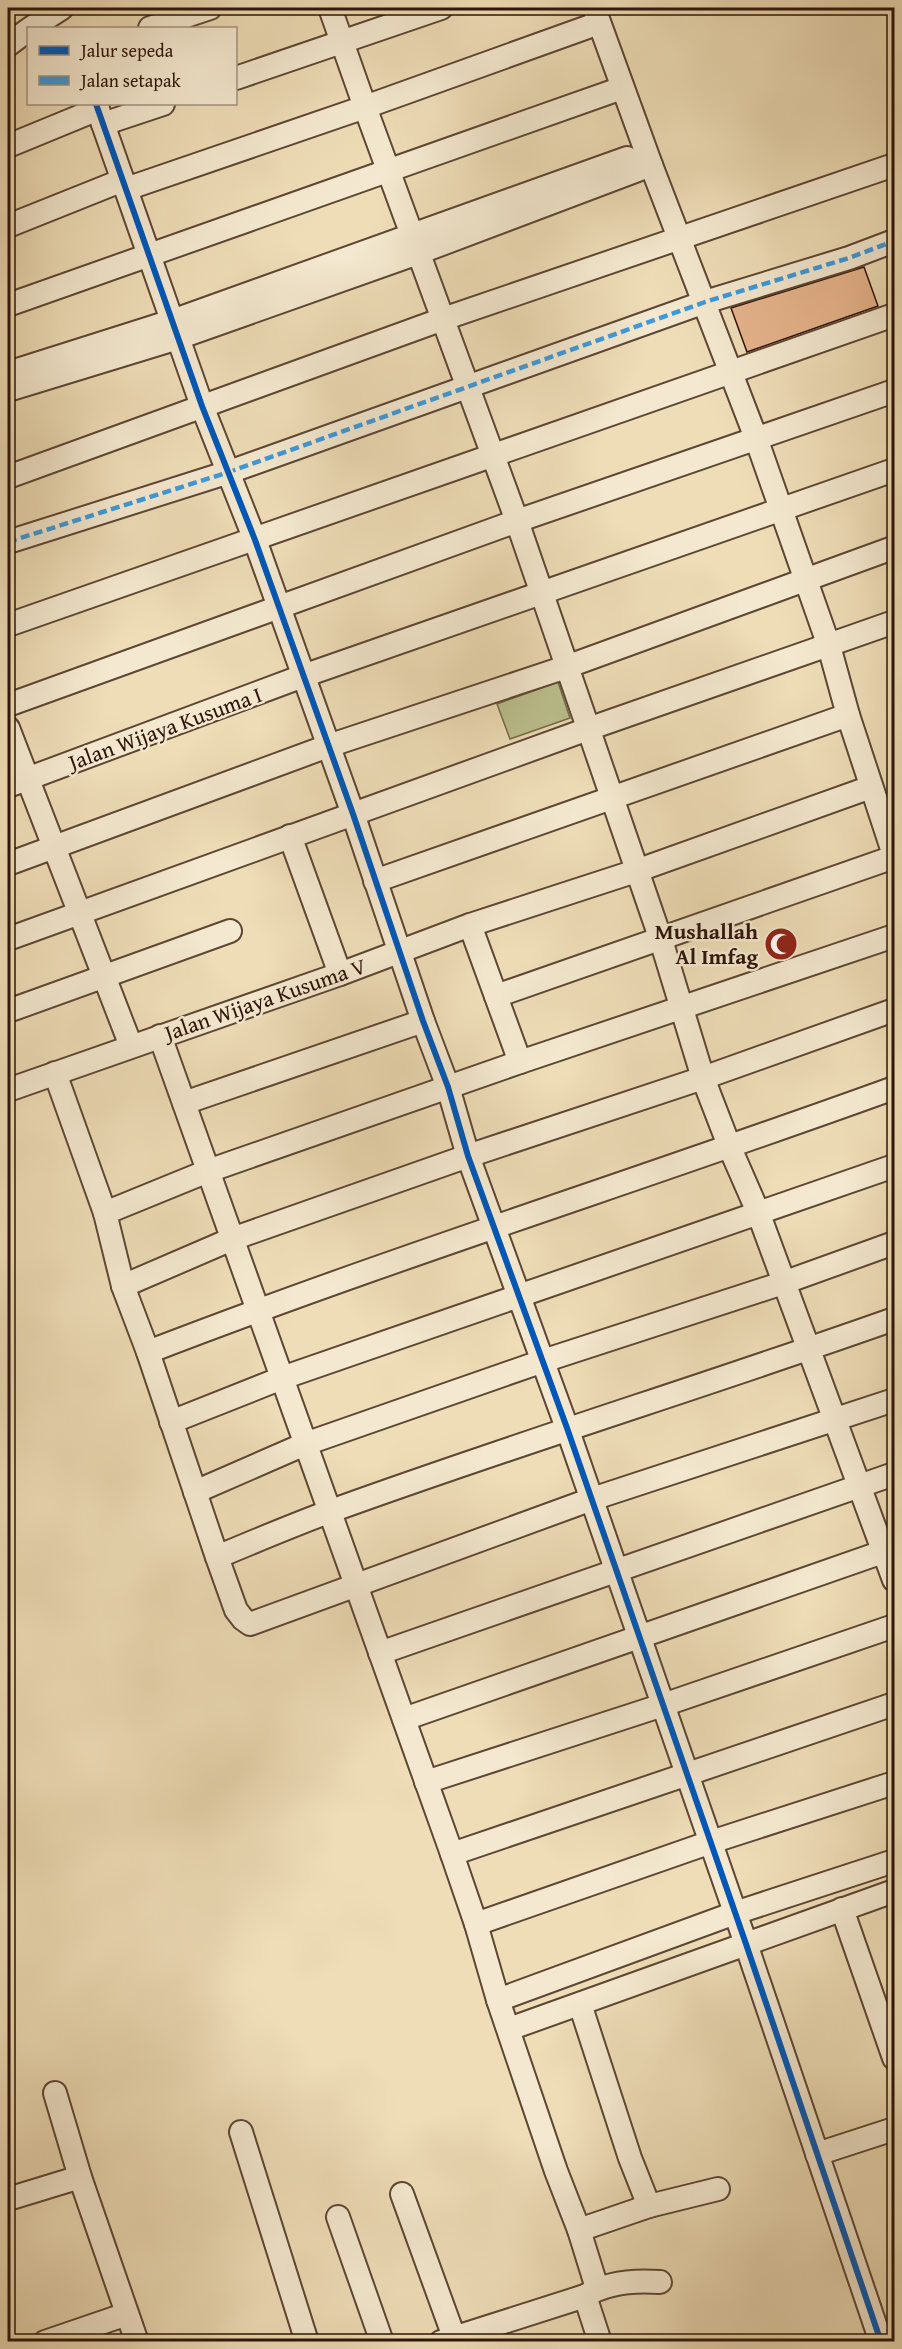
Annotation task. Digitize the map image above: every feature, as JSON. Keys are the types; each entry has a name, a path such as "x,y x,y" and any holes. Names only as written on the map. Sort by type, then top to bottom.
{"street":[{"path":"153,27 210,8"},
{"path":"330,8 364,107 517,521 661,940 680,1008 704,1078 730,1148 758,1212 858,1485 889,1550 894,1580"},
{"path":"237,78 441,8"},
{"path":"8,226 124,184 364,107 597,15 622,88 756,438 829,646 848,715 894,856 661,940 496,996"},
{"path":"8,45 27,33"},
{"path":"8,305 149,253 622,88"},
{"path":"8,146 99,112 155,105"},
{"path":"99,112 202,406 255,540 353,814 423,1022 448,1087 468,1156 617,1571 881,2342"},
{"path":"8,390 415,245 649,158"},
{"path":"8,477 443,319 894,165"},
{"path":"8,542 229,472 705,302 849,258 894,241"},
{"path":"8,626 894,315"},
{"path":"8,373 175,330"},
{"path":"8,705 517,521 894,391"},
{"name":"Jalan Wijaya Kusuma I","path":"17,783 303,676 542,595 894,470"},
{"path":"8,864 328,746 566,667 805,578 890,549"},
{"path":"8,939 588,729 894,622"},
{"path":"375,881 848,715"},
{"path":"8,728 17,783 53,847 131,1046"},
{"name":"Jalan Wijaya Kusuma V","path":"8,1090 340,974 470,925 636,871 871,787"},
{"path":"290,836 340,974"},
{"path":"470,925 520,1062"},
{"path":"8,1011 230,932"},
{"path":"105,1213 208,1171 520,1062 894,936"},
{"path":"123,1286 232,1239 468,1156 704,1078 894,1010"},
{"path":"184,1103 423,1022"},
{"path":"159,1036 476,1924 498,2000 556,2171 579,2230 600,2342"},
{"path":"55,1073 105,1213 123,1286 148,1352 236,1610 250,1624 591,1499 894,1401"},
{"path":"148,1352 257,1310 730,1148 894,1089"},
{"path":"171,1422 282,1378 894,1166"},
{"path":"195,1492 305,1444 543,1361 783,1283 894,1243"},
{"path":"218,1557 329,1512 567,1428 808,1350 894,1319"},
{"path":"380,1653 894,1474"},
{"path":"404,1719 889,1550"},
{"path":"426,1782 663,1705 894,1626"},
{"path":"452,1854 894,1704"},
{"path":"476,1924 711,1842 894,1783"},
{"path":"498,2000 735,1913 894,1861"},
{"path":"509,2029 894,1891"},
{"path":"842,1909 894,2058"},
{"path":"580,2004 630,2158 649,2206"},
{"path":"55,2093 137,2342"},
{"path":"817,2154 894,2129"},
{"path":"241,2132 307,2342"},
{"path":"8,2199 81,2176"},
{"path":"579,2230 649,2206 718,2189"},
{"path":"402,2194 447,2339 591,2292 638,2281 660,2282"},
{"path":"338,2217 382,2342"},
{"path":"45,2342 127,2314"}],"green space":[{"path":"558,682 570,718 510,739 497,704"}],"building":[{"path":"864,267 878,306 747,352 731,308"}],"marked path":[{"path":"8,542 229,472 705,302 849,258 894,241"}],"cycle path":[{"path":"96,105 202,406 255,540 353,814 423,1021 448,1087 468,1156 567,1428 881,2342"}],"place":[{"name":"Mushallah Al Imfag","path":"781,944"}]}
